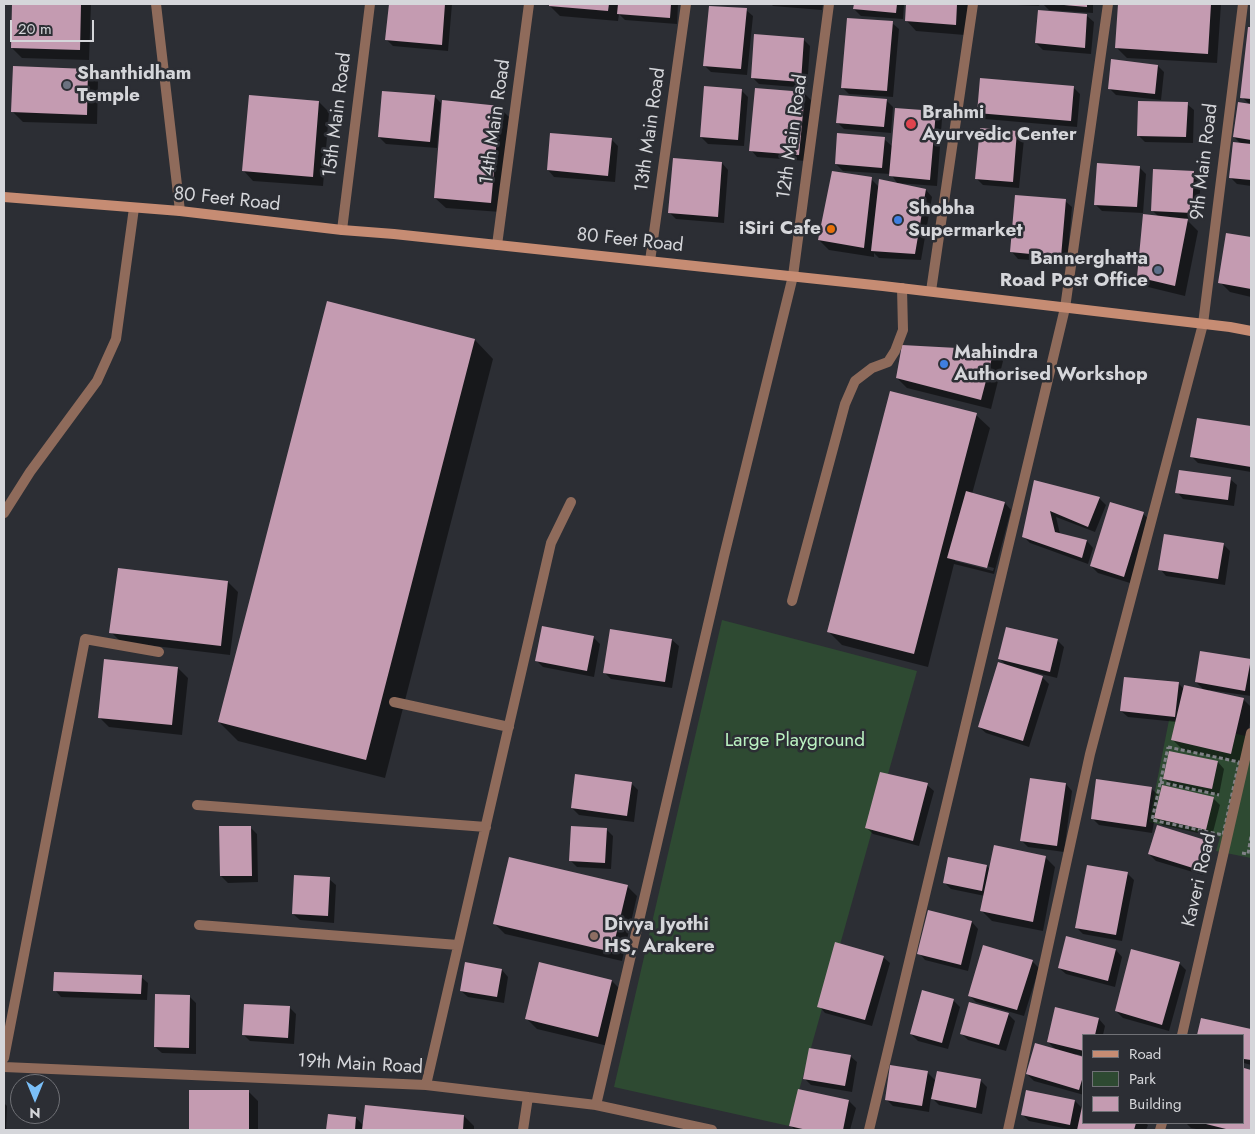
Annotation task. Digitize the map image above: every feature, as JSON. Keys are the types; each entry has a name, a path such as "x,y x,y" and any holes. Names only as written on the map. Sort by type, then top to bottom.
{"main road":[{"name":"80 Feet Road","path":"4,197 180,211 342,230 497,244 931,291 1251,331"}],"street":[{"path":"156,4 180,211"},
{"name":"15th Main Road","path":"342,230 370,4"},
{"name":"14th Main Road","path":"497,244 529,4"},
{"name":"13th Main Road","path":"650,261 686,4"},
{"name":"12th Main Road","path":"596,1105 724,556 793,276 829,4"},
{"path":"931,291 973,4"},
{"path":"868,1130 1065,308 1108,4"},
{"name":"9th Main Road","path":"1008,1130 1090,754 1203,324 1242,4"},
{"path":"4,513 30,472 97,381 116,339 134,208"},
{"path":"792,601 844,404 855,381 872,368 888,362 895,351 903,330 902,288"},
{"path":"426,1085 552,543 571,502"},
{"path":"4,1058 85,638 159,652"},
{"path":"394,702 509,727"},
{"name":"Kaveri Road","path":"1182,1034 1251,733"},
{"path":"198,805 486,827"},
{"path":"199,925 458,945"},
{"name":"19th Main Road","path":"4,1067 426,1085 596,1105 712,1130"},
{"path":"523,1130 528,1097"}],"path":[{"path":"1168,747 1239,762 1232,798 1223,836 1152,820 1168,747"},
{"path":"1160,782 1232,798"},
{"path":"1248,854 1251,836"}],"green space":[{"name":"Large Playground","path":"722,620 917,671 789,1126 614,1087"},
{"path":"1169,720 1251,737 1251,858 1216,851 1220,837 1149,822"}],"building":[{"path":"12,4 81,4 80,50 11,48"},
{"path":"389,4 445,4 442,45 385,40"},
{"path":"549,4 609,4 608,11 549,6"},
{"path":"618,4 671,4 670,18 617,14"},
{"path":"854,4 897,4 896,13 853,9"},
{"path":"906,4 957,4 956,25 905,21"},
{"path":"1087,4 1087,7 1064,5"},
{"path":"1118,4 1211,4 1208,54 1115,48"},
{"path":"709,6 747,8 741,69 703,66"},
{"path":"1038,10 1087,14 1085,48 1035,43"},
{"path":"847,18 893,21 887,91 841,88"},
{"path":"1248,27 1251,27 1251,99 1240,98"},
{"path":"754,34 804,38 801,82 751,78"},
{"path":"1111,59 1158,65 1155,94 1108,89"},
{"path":"13,66 88,69 87,115 11,112"},
{"path":"980,78 1074,86 1071,121 977,113"},
{"path":"704,86 742,89 738,140 700,137"},
{"path":"755,88 805,92 799,155 749,151"},
{"path":"382,91 435,95 430,142 378,137"},
{"path":"249,95 319,101 313,177 242,171"},
{"path":"839,95 887,99 884,127 836,123"},
{"path":"442,100 500,106 491,203 434,198"},
{"path":"1138,101 1188,102 1186,137 1137,136"},
{"path":"1238,102 1251,104 1251,140 1233,137"},
{"path":"895,108 936,111 930,180 889,176"},
{"path":"980,128 1017,131 1013,182 975,179"},
{"path":"550,133 612,138 608,176 547,170"},
{"path":"837,133 885,137 882,168 835,164"},
{"path":"1233,142 1251,144 1251,180 1229,178"},
{"path":"673,158 722,162 718,217 668,213"},
{"path":"1097,163 1140,166 1137,207 1094,205"},
{"path":"1153,169 1194,171 1192,213 1151,211"},
{"path":"832,171 872,177 864,248 818,240"},
{"name":"Shobha Supermarket","path":"879,179 926,189 915,254 871,251"},
{"path":"1015,195 1066,199 1061,257 1010,252"},
{"path":"1143,214 1188,219 1175,286 1137,277"},
{"path":"1226,233 1251,237 1251,289 1218,283"},
{"path":"327,301 475,339 366,760 218,722"},
{"name":"Mahindra Authorised Workshop","path":"902,345 994,350 981,400 896,378"},
{"path":"890,391 977,413 914,654 827,632"},
{"path":"1197,418 1251,426 1251,467 1190,457"},
{"path":"1179,470 1231,477 1228,500 1175,493"},
{"path":"1034,480 1100,497 1088,527 1050,511 1055,532 1087,540 1082,558 1022,537"},
{"path":"966,491 1005,502 987,568 947,558"},
{"path":"1110,502 1144,512 1124,577 1090,566"},
{"path":"1164,534 1224,543 1218,579 1158,570"},
{"path":"118,568 228,581 221,646 109,633"},
{"path":"542,626 594,636 587,671 535,661"},
{"path":"1006,627 1058,639 1050,672 998,659"},
{"path":"610,629 672,639 665,682 603,673"},
{"path":"1200,651 1251,659 1245,691 1195,682"},
{"path":"104,659 178,667 172,725 98,718"},
{"path":"998,662 1043,676 1023,741 978,727"},
{"path":"1124,677 1179,682 1175,717 1120,711"},
{"path":"1184,685 1244,698 1231,754 1171,740"},
{"path":"1169,751 1218,761 1212,789 1163,779"},
{"path":"880,772 928,783 913,841 865,828"},
{"path":"575,774 632,782 627,816 571,808"},
{"path":"1030,778 1066,783 1057,846 1020,841"},
{"path":"1096,779 1152,787 1146,827 1091,819"},
{"path":"1162,785 1214,797 1206,830 1154,818"},
{"path":"1157,825 1205,840 1196,869 1148,854"},
{"path":"219,826 251,826 252,876 220,876"},
{"path":"571,826 607,828 605,863 569,861"},
{"path":"994,845 1046,856 1033,922 980,911"},
{"path":"509,857 628,885 612,952 493,924"},
{"path":"948,857 987,865 982,891 943,883"},
{"path":"1087,865 1128,872 1116,935 1075,928"},
{"path":"294,875 330,877 328,916 292,914"},
{"path":"928,910 972,921 961,965 917,954"},
{"path":"1066,936 1116,949 1108,981 1058,968"},
{"path":"835,942 884,956 865,1020 817,1007"},
{"path":"983,945 1033,960 1017,1010 968,996"},
{"path":"1131,949 1180,962 1162,1025 1115,1011"},
{"path":"465,962 502,969 497,997 460,991"},
{"path":"539,962 612,980 598,1037 525,1019"},
{"path":"54,972 142,975 141,994 53,991"},
{"path":"922,990 954,999 942,1043 910,1034"},
{"path":"155,994 190,995 189,1048 154,1047"},
{"path":"969,1002 1009,1013 999,1045 960,1034"},
{"path":"244,1004 290,1006 288,1038 242,1035"},
{"path":"1055,1007 1099,1018 1095,1034 1082,1034 1082,1051 1047,1042"},
{"path":"1201,1018 1251,1029 1251,1060 1245,1059 1245,1034 1197,1034"},
{"path":"1035,1043 1082,1056 1082,1080 1079,1090 1026,1074"},
{"path":"809,1048 851,1055 845,1086 803,1079"},
{"path":"890,1065 928,1071 922,1106 885,1100"},
{"path":"1245,1068 1251,1070 1251,1130 1230,1130 1206,1124 1245,1124"},
{"path":"937,1071 981,1079 976,1108 931,1099"},
{"path":"798,1089 849,1100 843,1130 807,1130 789,1126"},
{"path":"189,1090 249,1090 249,1130 189,1130"},
{"path":"1026,1090 1075,1100 1070,1125 1021,1115"},
{"path":"365,1105 464,1115 463,1130 362,1130"},
{"path":"1082,1107 1082,1124 1136,1124 1134,1130 1077,1130"},
{"path":"328,1114 356,1117 355,1130 326,1130"}],"place":[{"name":"Shanthidham Temple","path":"67,85"},
{"name":"Brahmi Ayurvedic Center","path":"911,124"},
{"name":"Shobha Supermarket","path":"898,220"},
{"name":"iSiri Cafe","path":"831,229"},
{"name":"Bannerghatta Road Post Office","path":"1158,270"},
{"name":"Mahindra Authorised Workshop","path":"944,364"},
{"name":"Divya Jyothi HS, Arakere","path":"594,936"}]}
